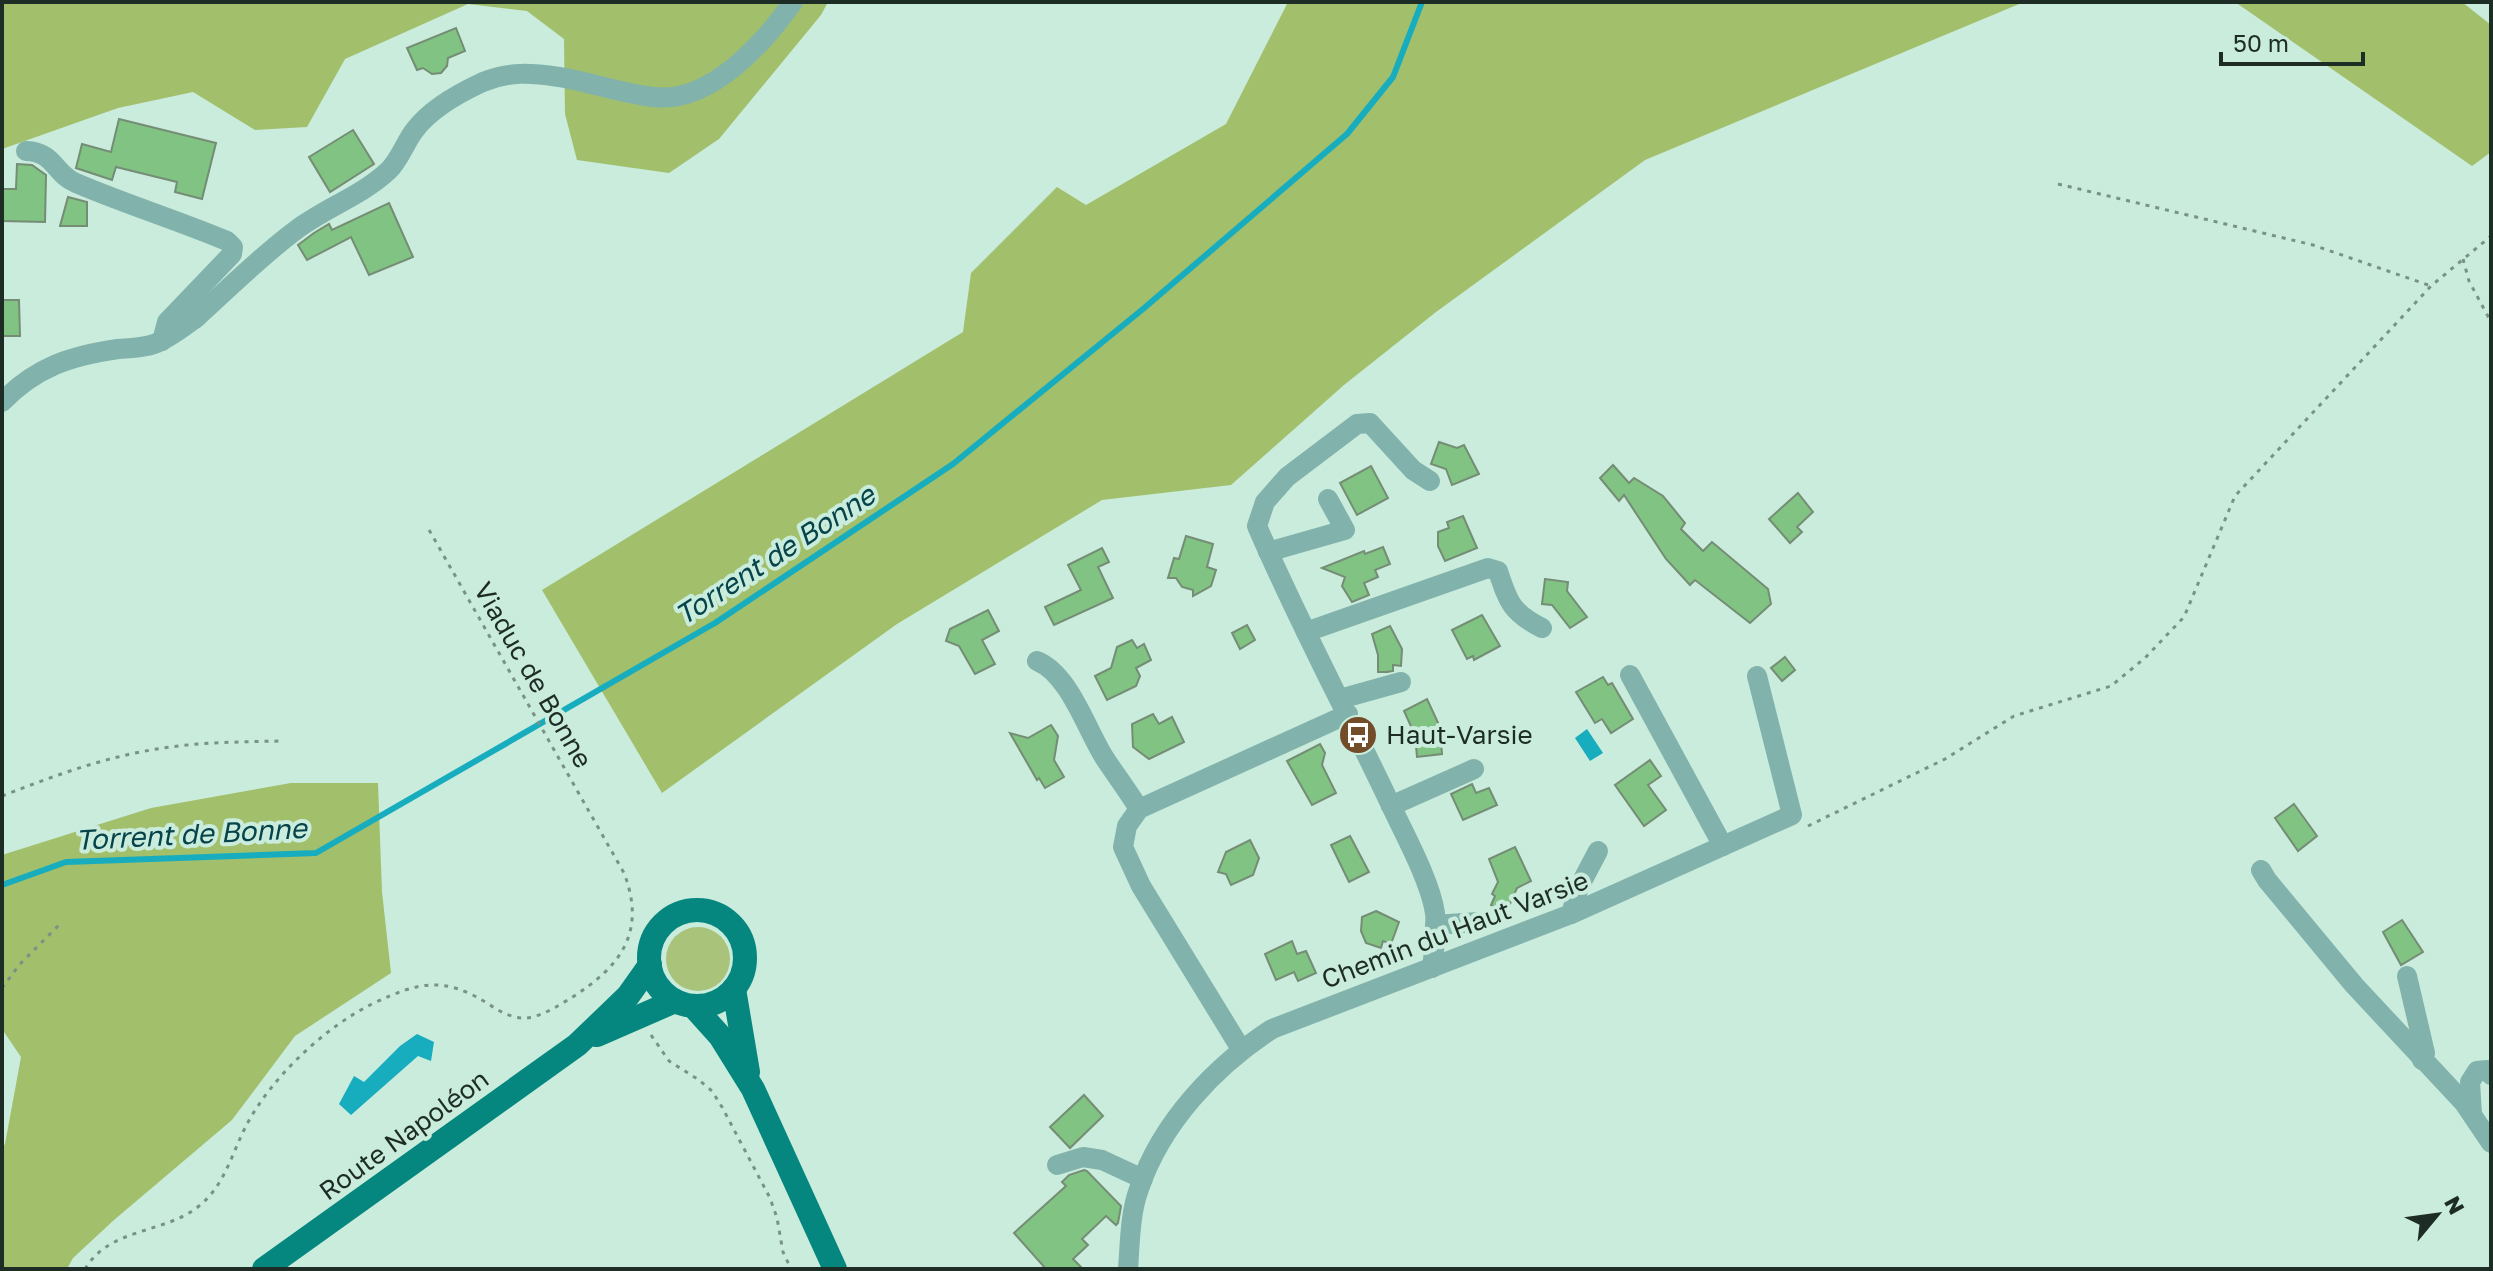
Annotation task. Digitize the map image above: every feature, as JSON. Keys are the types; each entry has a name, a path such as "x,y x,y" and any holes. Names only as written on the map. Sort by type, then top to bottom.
{"main road":[{"path":"684,1003 708,1005 722,999 734,989 742,976 744,945 737,931 712,912 683,912 670,919 653,940 650,965 654,979 663,992 684,1003 720,1036 753,1089 835,1269"},
{"name":"Route Napoléon","path":"264,1269 577,1045 628,996 650,965"},
{"path":"734,989 753,1089"},
{"name":"Route Napoléon","path":"577,1045 640,1015 684,1003"}],"street":[{"path":"2,402 24,382 76,356 162,341 196,318 298,228 370,186 390,169 416,128 433,112 463,93 506,74 529,73 590,82 656,98 685,94 711,83 735,66 760,44 793,2"},
{"path":"26,151 46,155 71,182 182,222 227,241 233,247 232,254 167,322 162,341"},
{"path":"1430,481 1413,470 1370,423 1357,424 1287,477 1265,502 1257,526 1391,806 1423,880 1435,911 1432,968"},
{"path":"1268,552 1345,530 1328,499"},
{"path":"1306,632 1488,568 1498,571 1512,608 1524,619 1542,628"},
{"path":"1037,661 1048,665 1062,682 1103,755 1139,809"},
{"path":"1630,675 1723,846"},
{"path":"1757,676 1792,815"},
{"path":"1241,1049 1141,886 1123,847 1127,826 1139,809 1401,682"},
{"path":"1391,806 1474,769"},
{"name":"Chemin du Haut Varsie","path":"1128,1269 1138,1191 1162,1139 1188,1105 1241,1049 1272,1029 1571,914 1792,815"},
{"path":"1571,914 1579,887 1598,851"},
{"path":"2261,870 2298,919 2472,1114 2491,1143"},
{"path":"1435,925 1478,922"},
{"path":"2407,976 2425,1053 2422,1060"},
{"path":"2472,1114 2470,1082 2477,1071 2487,1070 2491,1075"},
{"path":"1057,1165 1083,1157 1102,1160 1143,1179"}],"path":[{"path":"2058,184 2313,245 2431,286"},
{"path":"1792,815 1806,827 1945,759 2014,716 2111,686 2145,658 2184,617 2235,496 2431,286 2491,236"},
{"path":"2463,259 2469,281 2491,322"},
{"name":"Viaduc de Bonne","path":"85,1269 103,1248 186,1216 202,1204 222,1181 259,1102 284,1073 330,1030 373,1004 416,987 437,983 471,993 510,1016 526,1018 561,1004 597,981 615,964 625,948 632,916 629,886 606,840 428,528"},
{"path":"2,796 71,770 152,750 221,742 282,741"},
{"path":"2,988 20,964 59,925"},
{"path":"640,1015 669,1061 712,1091 722,1107 770,1198 783,1252 791,1269"}],"green space":[{"path":"2,2 828,2 821,15 719,139 669,173 577,160 565,114 564,39 527,11 468,4 345,59 307,127 255,130 193,92 118,108 2,149"},
{"path":"1288,2 2024,2 1645,160 1436,312 1344,385 1231,485 1102,500 897,624 662,793 542,590 963,332 971,273 1057,187 1086,205 1226,124"},
{"path":"2235,2 2462,2 2491,25 2491,152 2472,166"},
{"path":"291,783 378,783 382,892 391,973 295,1036 232,1120 114,1220 73,1258 67,1269 2,1269 2,1149 21,1057 2,1029 2,855 151,808"},
{"path":"698,927 710,929 721,936 728,947 728,971 721,982 710,989 698,991 686,989 675,982 668,971 666,959 668,947 675,936 686,929"}],"water":[{"path":"1587,729 1603,753 1590,761 1575,738"},
{"path":"417,1034 434,1042 431,1061 418,1056 351,1115 339,1104 354,1076 364,1082 400,1046"}],"building":[{"path":"456,28 465,51 448,58 447,66 441,73 432,74 423,68 417,70 407,48"},
{"path":"119,119 216,143 202,199 175,192 177,182 116,167 112,180 76,168 82,144 111,152"},
{"path":"353,130 374,164 330,192 309,157"},
{"path":"17,164 32,165 46,175 45,222 2,221 2,189 16,189"},
{"path":"68,197 87,202 87,226 60,226"},
{"path":"389,203 413,257 369,275 351,237 307,260 298,245 329,224 332,230"},
{"path":"2,300 19,300 20,336 2,336"},
{"path":"1439,442 1457,448 1464,445 1479,474 1452,485 1446,469 1431,464"},
{"path":"1613,465 1629,483 1634,478 1663,496 1685,523 1681,529 1703,551 1712,542 1768,589 1771,604 1750,623 1695,580 1690,585 1666,559 1624,495 1619,501 1600,478"},
{"path":"1371,466 1388,498 1357,515 1340,483"},
{"path":"1798,493 1813,512 1797,527 1802,532 1790,543 1769,519"},
{"path":"1463,516 1477,548 1445,561 1438,546 1438,532 1449,528 1447,522"},
{"path":"1186,536 1213,544 1207,567 1216,570 1211,586 1193,596 1193,590 1182,587 1176,578 1168,578 1174,558 1179,559"},
{"path":"1383,547 1390,564 1375,570 1378,577 1364,583 1369,595 1352,602 1342,586 1345,577 1322,568 1364,551 1365,554"},
{"path":"1102,548 1109,562 1098,567 1113,598 1054,625 1045,607 1081,590 1068,565"},
{"path":"1545,579 1568,582 1567,591 1587,617 1570,628 1552,605 1542,604"},
{"path":"988,610 999,631 982,640 995,664 975,674 959,646 946,641 950,629"},
{"path":"1482,615 1500,646 1474,660 1473,656 1467,659 1452,630"},
{"path":"1247,625 1255,640 1240,649 1232,633"},
{"path":"1390,626 1402,649 1401,666 1393,665 1393,671 1378,672 1378,655 1372,634"},
{"path":"1132,640 1137,648 1144,644 1151,660 1136,668 1140,676 1136,686 1107,700 1095,676 1111,668 1117,647"},
{"path":"1785,657 1795,670 1782,681 1771,668"},
{"path":"1603,677 1608,685 1612,683 1633,719 1611,733 1602,719 1595,723 1576,692"},
{"path":"1427,699 1440,727 1442,754 1417,757 1415,735 1404,711"},
{"path":"1153,714 1159,724 1172,717 1184,742 1149,759 1133,747 1132,724"},
{"path":"1051,725 1058,736 1054,760 1064,777 1045,788 1039,778 1037,780 1010,733 1028,738"},
{"path":"1320,744 1325,753 1322,765 1336,793 1312,805 1287,761"},
{"path":"1650,760 1661,776 1648,785 1666,810 1644,826 1615,785"},
{"path":"1472,784 1476,793 1489,788 1497,805 1463,820 1451,794"},
{"path":"2294,804 2317,836 2298,851 2275,818"},
{"path":"1350,836 1369,872 1349,882 1331,845"},
{"path":"1250,840 1259,858 1253,875 1231,885 1226,874 1218,872 1226,852"},
{"path":"1515,847 1531,881 1517,888 1506,913 1491,905 1498,882 1489,859"},
{"path":"1376,911 1399,922 1391,944 1383,941 1381,948 1366,943 1361,931 1362,917"},
{"path":"2402,920 2423,952 2401,965 2383,932"},
{"path":"1292,941 1297,954 1306,951 1316,973 1298,981 1294,972 1276,980 1265,954"},
{"path":"1084,1095 1103,1116 1070,1148 1050,1127"},
{"path":"1084,1170 1121,1206 1118,1223 1116,1225 1106,1216 1082,1239 1088,1245 1073,1259 1083,1269 1046,1269 1014,1233 1066,1186 1062,1182 1069,1175"}],"waterway":[{"name":"Torrent de Bonne","path":"2,885 66,862 316,853 715,623 953,464 1143,309 1347,134 1393,77 1422,2"}],"place":[{"name":"Haut-Varsie","path":"1358,735"}]}
